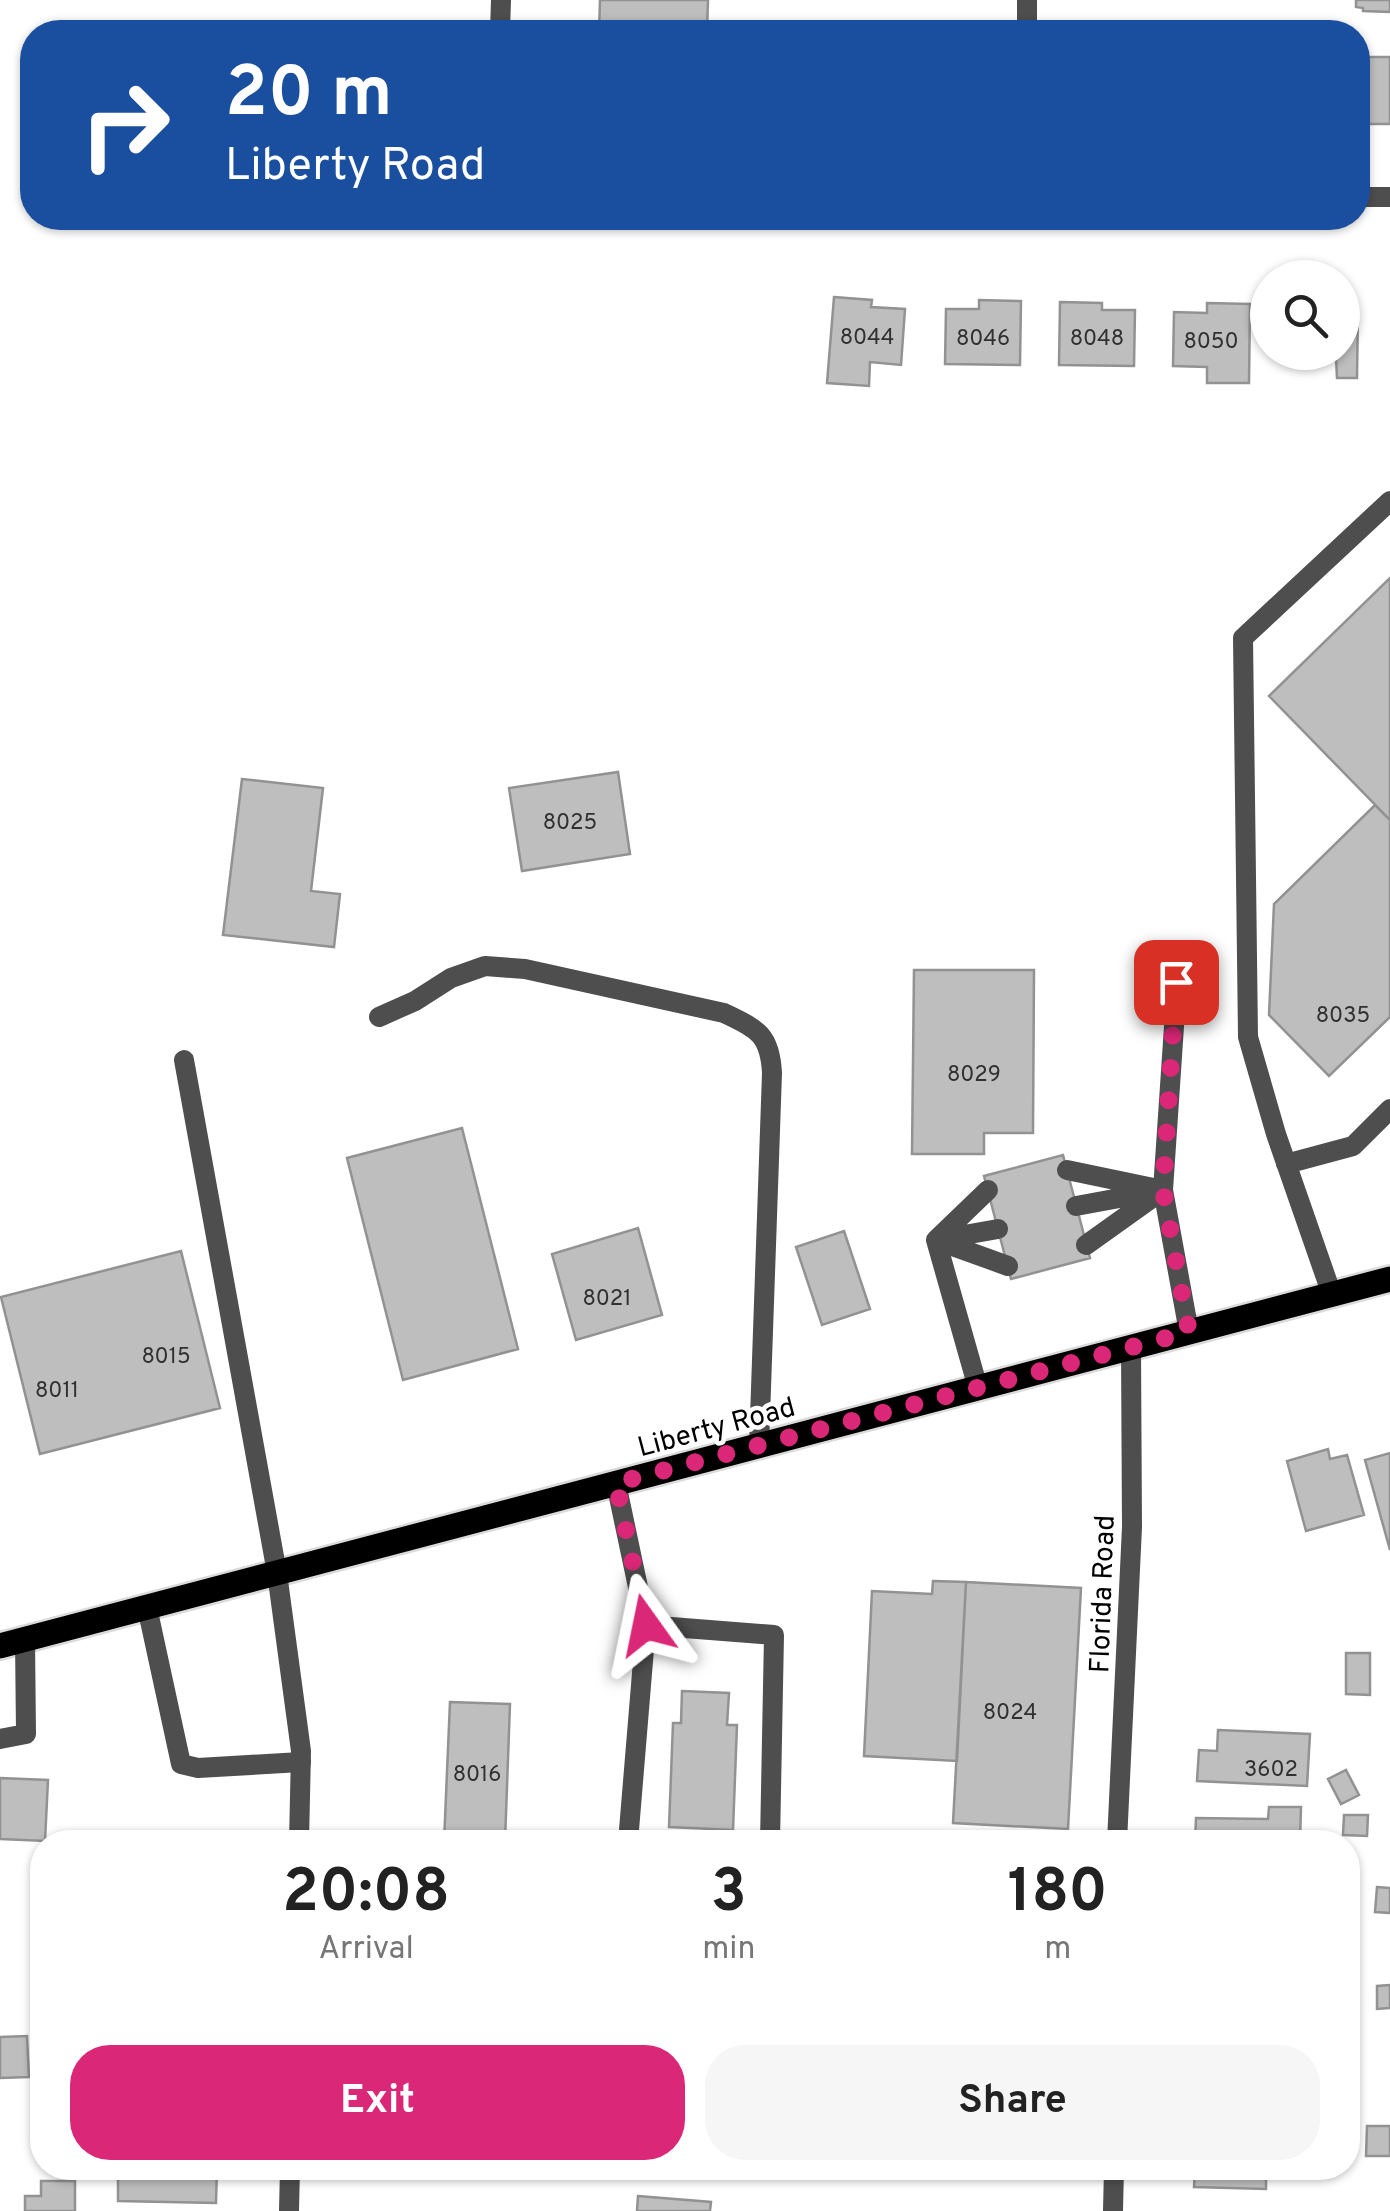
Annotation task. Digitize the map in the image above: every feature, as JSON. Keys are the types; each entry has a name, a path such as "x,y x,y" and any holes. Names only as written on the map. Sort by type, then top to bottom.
{"main road":[{"name":"Liberty Road","path":"13,1642 1390,1280"}],"street":[{"path":"1332,1295 1286,1164 1248,1038 1243,638 1390,502"},
{"path":"379,1017 451,978 486,966 525,968 724,1013 750,1026 764,1039 771,1051 772,1073 759,1446"},
{"path":"1176,982 1163,1190 1189,1332"},
{"path":"184,1060 277,1573 296,1699 302,1762 299,1830"},
{"path":"1286,1164 1353,1146 1390,1110"},
{"path":"1067,1170 1163,1190"},
{"path":"936,1240 988,1190"},
{"path":"1076,1206 1163,1190"},
{"path":"1086,1245 1163,1190"},
{"path":"936,1240 998,1229"},
{"path":"936,1240 1008,1266"},
{"path":"936,1240 978,1388"},
{"name":"Florida Road","path":"1118,1830 1132,1527 1131,1348"},
{"path":"616,1483 646,1625 629,1830"},
{"path":"147,1607 181,1764 198,1768 302,1762"},
{"path":"646,1625 774,1634 770,1830"},
{"path":"0,1739 26,1734 13,1642"},
{"path":"289,2211 290,2180"},
{"path":"1113,2211 1114,2180"}],"building":[{"path":"600,0 708,0 707,20 599,20"},
{"path":"1356,0 1390,0 1390,12 1363,11 1356,7"},
{"path":"1370,57 1390,57 1390,124 1370,124"},
{"path":"834,297 872,300 871,307 905,309 901,365 870,362 869,386 827,383"},
{"path":"979,300 1021,301 1020,365 945,364 946,309 979,309"},
{"path":"1060,302 1102,303 1102,310 1135,310 1134,366 1059,365"},
{"path":"1207,303 1250,304 1249,383 1207,383 1207,367 1173,366 1174,312 1207,313"},
{"path":"1337,370 1357,370 1357,378 1337,378"},
{"path":"1390,578 1390,820 1269,696"},
{"path":"618,772 630,854 522,871 509,788"},
{"path":"242,779 323,788 311,891 340,894 334,947 223,935"},
{"path":"1375,805 1390,820 1390,1017 1329,1076 1269,1015 1274,904"},
{"path":"914,970 1034,970 1033,1133 984,1133 984,1154 912,1154"},
{"path":"462,1128 518,1349 403,1380 347,1158"},
{"path":"1063,1155 1090,1258 1011,1279 984,1176"},
{"path":"638,1228 662,1315 576,1340 552,1254"},
{"path":"844,1231 870,1309 822,1325 796,1247"},
{"path":"181,1251 220,1408 40,1454 1,1297"},
{"path":"1328,1449 1330,1459 1347,1455 1364,1515 1306,1531 1287,1461"},
{"path":"1390,1453 1390,1550 1365,1460"},
{"path":"933,1581 966,1582 957,1761 864,1756 872,1591 932,1594"},
{"path":"966,1582 1081,1588 1068,1829 953,1823"},
{"path":"1346,1653 1370,1653 1370,1695 1346,1694"},
{"path":"682,1691 729,1693 727,1725 737,1725 733,1830 669,1827 673,1723 681,1723"},
{"path":"450,1702 510,1704 505,1830 445,1830"},
{"path":"1218,1730 1310,1734 1307,1786 1197,1781 1199,1750 1217,1751"},
{"path":"1346,1770 1359,1795 1341,1804 1328,1779"},
{"path":"0,1778 48,1780 46,1830 30,1830 30,1840 0,1839"},
{"path":"1269,1807 1301,1807 1300,1830 1196,1830 1196,1818 1268,1819"},
{"path":"1344,1815 1368,1815 1367,1836 1360,1836 1360,1830 1343,1830"},
{"path":"1377,1887 1390,1888 1390,1913 1375,1912"},
{"path":"1390,1985 1390,2008 1377,2009 1377,1986"},
{"path":"27,2036 29,2077 0,2078 0,2037"},
{"path":"1367,2126 1390,2126 1390,2156 1366,2156"},
{"path":"118,2180 217,2180 216,2203 118,2201"},
{"path":"1194,2180 1266,2180 1266,2189 1194,2187"},
{"path":"41,2181 75,2181 75,2211 25,2211 25,2196 41,2196"},
{"path":"638,2196 711,2202 710,2211 637,2211"}],"route":[{"path":"646,1625 616,1483 1189,1332 1163,1190 1176,982"}]}
